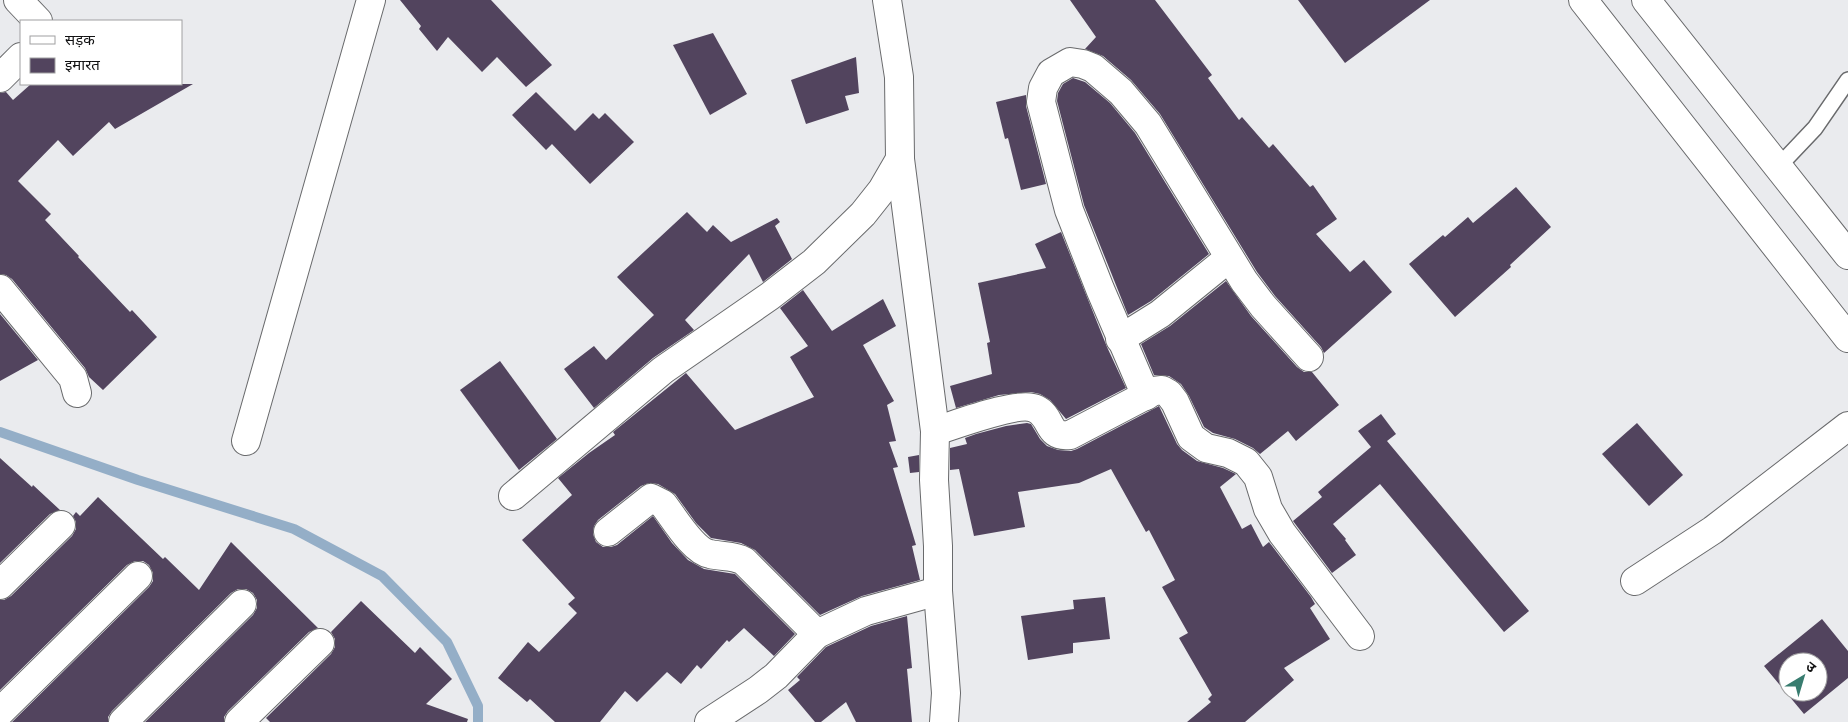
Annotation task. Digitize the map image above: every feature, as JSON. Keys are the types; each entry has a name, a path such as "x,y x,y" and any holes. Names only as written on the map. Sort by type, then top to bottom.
{"street":[{"path":"18,0 37,20"},
{"path":"246,441 371,0"},
{"path":"887,0 899,77 900,159 935,431 934,480 938,546 938,591 946,693 944,722"},
{"path":"1583,0 1848,338"},
{"path":"1646,0 1848,255"},
{"path":"0,78 20,57"},
{"path":"1146,396 1120,339 1068,210 1041,102 1043,88 1052,73 1070,62 1094,68 1121,92 1148,124 1244,281 1263,306 1309,357"},
{"path":"513,496 663,370 770,296 814,262 863,214 882,190 900,159"},
{"path":"1120,339 1160,314 1229,258"},
{"path":"0,289 73,378 77,393"},
{"path":"935,431 1007,409 1028,406 1037,409 1043,414 1059,436 1070,435 1154,391 1162,390 1169,394 1175,402 1191,437 1206,448 1228,453 1246,462 1258,477 1268,508 1282,533 1360,636"},
{"path":"1634,581 1713,530 1848,426"},
{"path":"608,532 650,498 656,500 663,504 695,546 711,554 736,557 744,561 817,634"},
{"path":"0,585 61,525"},
{"path":"0,712 138,576"},
{"path":"709,722 776,676 817,634 866,611 938,591"},
{"path":"123,722 242,604"},
{"path":"239,722 320,643"}],"lane":[{"path":"1778,167 1816,128 1845,88"}],"building":[{"path":"400,0 491,0 552,65 526,87 497,57 482,72 448,37 437,51 419,29 421,26"},
{"path":"1070,0 1155,0 1212,75 1208,78 1239,120 1242,117 1269,148 1273,144 1310,187 1313,185 1337,219 1316,234 1350,272 1364,260 1392,292 1324,353 1321,347 1275,296 1257,272 1160,114 1131,80 1103,56 1085,49 1096,37"},
{"path":"1298,0 1430,0 1345,63"},
{"path":"713,33 747,94 710,115 673,45"},
{"path":"856,57 859,93 845,96 849,110 806,124 791,80"},
{"path":"1073,78 1085,82 1110,103 1135,133 1209,254 1151,301 1128,315 1084,205 1057,101 1058,93 1063,84"},
{"path":"193,84 115,129 109,122 73,156 58,140 18,181 51,214 45,220 130,312 132,310 157,337 103,390 89,377 85,368 12,279 0,274 0,93 6,92 13,100 30,85"},
{"path":"536,92 575,131 593,113 599,119 605,113 634,142 590,184 552,144 546,150 512,115"},
{"path":"1026,95 1026,106 1046,184 1021,190 1008,138 1005,139 996,102"},
{"path":"1516,187 1551,227 1510,265 1511,267 1455,317 1409,264 1468,217 1473,223"},
{"path":"687,212 707,232 713,225 731,242 777,218 780,222 775,226 792,259 763,282 749,254 685,320 694,330 653,358 594,408 564,369 594,346 606,360 654,315 617,277"},
{"path":"1061,232 1107,347 1126,388 1066,419 1050,400 1040,394 1031,392 999,395 956,408 950,386 992,374 987,343 990,342 978,283 1046,268 1035,244"},
{"path":"1226,281 1251,316 1297,367 1304,372 1312,372 1339,405 1296,441 1288,431 1260,454 1253,448 1235,439 1213,433 1204,427 1181,384 1169,376 1154,375 1141,344 1170,326"},
{"path":"803,290 832,331 883,299 896,326 863,345 894,401 887,405 896,441 889,442 898,467 893,468 916,545 912,546 920,580 862,596 820,615 755,550 741,543 711,538 696,523 675,494 658,484 649,483 641,486 598,520 594,526 593,534 596,542 603,547 617,545 653,516 672,543 688,560 704,569 735,574 795,634 774,656 744,628 729,642 727,640 701,669 697,665 681,684 667,672 637,702 625,691 600,722 555,722 530,699 527,702 498,678 528,642 539,652 577,613 568,604 575,598 522,540 572,495 558,478 615,435 613,432 686,373 735,430 814,397 790,357 808,346 780,308"},
{"path":"0,314 38,360 0,381"},
{"path":"500,361 557,439 519,470 460,390"},
{"path":"1159,406 1177,444 1182,450 1197,461 1223,468 1236,474 1220,487 1242,529 1251,524 1263,547 1269,542 1311,597 1315,604 1310,608 1330,639 1284,668 1294,680 1245,722 1187,722 1211,702 1208,699 1212,695 1179,638 1188,633 1162,587 1175,580 1149,530 1146,532 1111,469 1079,483 1018,492 1025,527 974,536 959,469 950,470 950,448 967,444 965,438 976,434 1027,423 1031,424 1040,439 1047,446 1058,450 1071,451"},
{"path":"1381,414 1396,434 1387,441 1529,611 1504,632 1380,484 1333,524 1346,539 1356,555 1332,573 1293,521 1322,497 1318,492 1371,447 1358,431"},
{"path":"1637,423 1683,475 1649,506 1602,454"},
{"path":"919,455 919,472 910,473 908,457"},
{"path":"0,458 60,510 50,514 0,563"},
{"path":"98,497 163,559 165,557 199,590 231,542 318,628 309,632 228,711 224,717 224,722 145,722 253,615 257,608 257,600 253,593 246,589 238,589 231,593 112,711 108,717 108,722 12,722 153,581 153,573 149,565 143,561 135,561 127,565 0,690 0,600 11,596 72,536 76,529 76,522 73,516 76,512 80,516"},
{"path":"1105,597 1110,639 1073,643 1073,653 1028,660 1021,616 1074,609 1073,600"},
{"path":"361,601 415,653 420,647 452,679 426,704 468,719 467,722 270,722 266,718 331,654 335,647 335,639 331,632"},
{"path":"907,616 912,668 907,669 912,722 856,722 846,702 821,722 815,722 788,690 800,680 797,677 826,647 871,626"},
{"path":"1822,619 1848,651 1848,678 1828,694 1828,652 1781,652"},
{"path":"1778,655 1778,683 1764,666"},
{"path":"1794,702 1819,702 1804,714"}],"waterway":[{"path":"0,432 138,480 294,529 382,576 447,642 478,706 478,722"}]}
